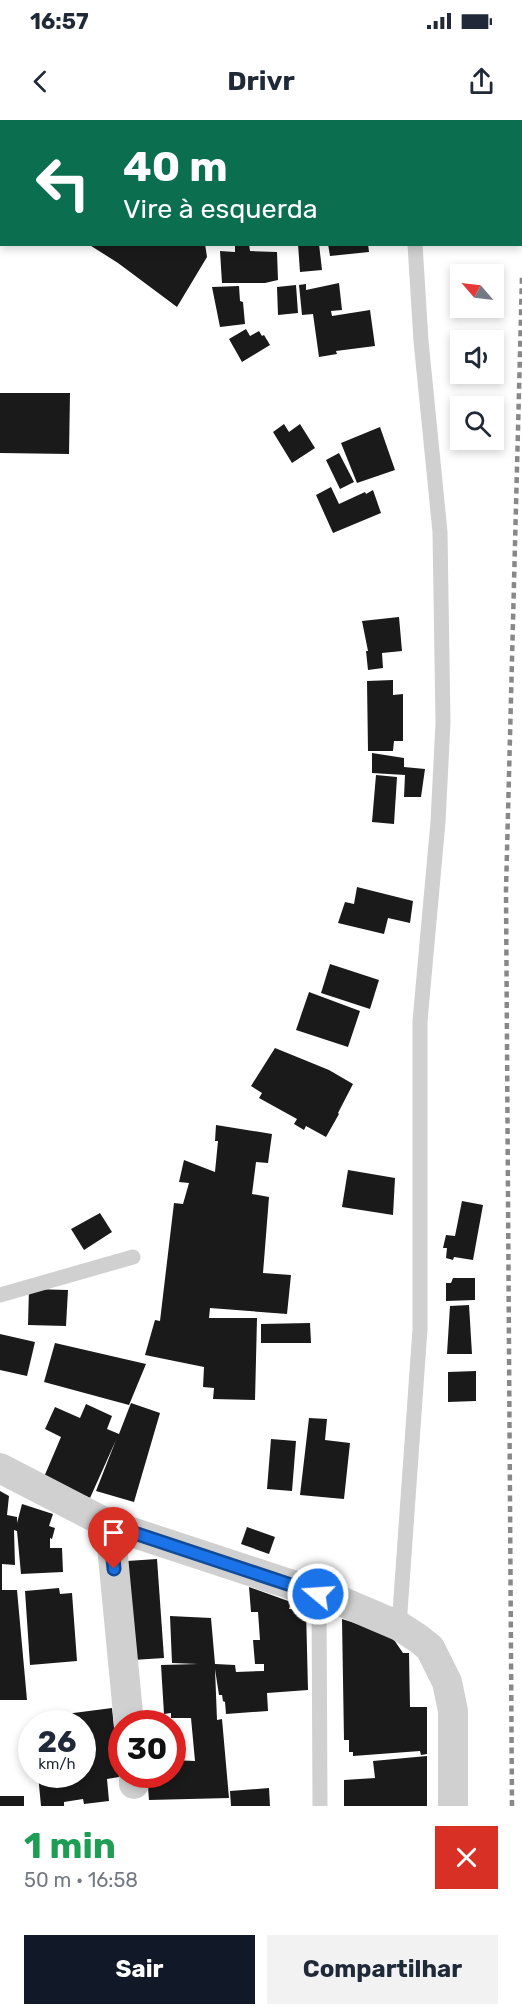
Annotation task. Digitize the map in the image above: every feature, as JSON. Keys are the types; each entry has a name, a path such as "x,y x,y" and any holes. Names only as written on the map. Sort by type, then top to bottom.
{"street":[{"path":"0,1468 110,1525 318,1594 399,1626 419,1639 430,1648 447,1682 453,1711 453,1806"},
{"path":"110,1525 128,1710"}],"lane":[{"path":"399,1626 420,1329 420,1021 438,822 443,723 440,532 421,341 415,246"},
{"path":"0,1295 133,1257"},
{"path":"318,1594 320,1806"}],"building":[{"path":"91,246 205,246 207,257 177,307"},
{"path":"235,246 249,246 250,251 277,252 278,280 265,283 222,283 220,251 235,252"},
{"path":"298,246 319,246 322,270 300,272"},
{"path":"328,246 368,246 369,252 330,256"},
{"path":"339,283 342,310 331,311 332,316 370,310 375,346 336,351 337,354 319,357 313,314 302,315 299,285 306,284 306,290"},
{"path":"296,285 298,313 278,315 277,287"},
{"path":"239,286 245,324 220,327 212,287"},
{"path":"246,329 250,336 259,331 270,345 242,362 229,339"},
{"path":"0,393 70,393 69,454 0,453"},
{"path":"284,424 289,432 300,424 315,448 292,463 273,432"},
{"path":"380,427 395,470 357,483 341,443"},
{"path":"339,453 354,482 340,489 326,460"},
{"path":"331,487 339,504 373,490 381,513 333,533 316,495"},
{"path":"399,617 402,651 382,653 383,668 368,670 366,651 368,651 362,621"},
{"path":"393,680 393,695 403,694 403,741 394,741 393,751 368,751 367,681"},
{"path":"372,753 404,758 404,767 425,769 421,797 404,797 405,775 372,773"},
{"path":"376,775 397,777 394,824 372,822"},
{"path":"357,887 413,901 410,923 388,918 384,934 338,923 345,902 354,904"},
{"path":"330,964 379,980 370,1009 321,993"},
{"path":"309,992 360,1011 348,1047 296,1030"},
{"path":"275,1048 329,1070 353,1084 326,1137 306,1126 304,1130 294,1124 297,1119 259,1098 262,1093 251,1086"},
{"path":"216,1125 272,1134 268,1163 256,1162 252,1194 269,1197 263,1273 291,1275 287,1314 210,1308 209,1318 257,1318 255,1400 213,1399 214,1388 203,1387 204,1367 145,1355 155,1320 160,1321 174,1203 183,1204 189,1183 179,1182 184,1160 215,1172 218,1141 215,1141"},
{"path":"348,1170 395,1178 393,1215 342,1207"},
{"path":"462,1201 483,1205 473,1260 446,1258 447,1248 443,1248 446,1235 455,1236"},
{"path":"100,1213 112,1232 84,1250 71,1229"},
{"path":"453,1278 475,1278 475,1300 446,1301 446,1283 451,1283"},
{"path":"29,1289 68,1290 66,1326 28,1325"},
{"path":"469,1305 472,1354 447,1354 450,1306"},
{"path":"310,1323 311,1343 261,1343 261,1324"},
{"path":"0,1334 35,1342 27,1376 0,1370"},
{"path":"55,1343 146,1364 129,1405 44,1382"},
{"path":"476,1371 476,1401 448,1402 448,1372"},
{"path":"131,1403 160,1413 134,1502 96,1491 116,1440 90,1498 44,1477 61,1437 45,1429 55,1407 80,1418 86,1404 112,1416 107,1429 119,1434"},
{"path":"309,1418 327,1419 325,1440 350,1443 344,1499 300,1495"},
{"path":"271,1439 296,1441 292,1491 267,1489"},
{"path":"0,1491 9,1496 7,1515 17,1517 17,1523 22,1504 53,1514 49,1526 55,1528 52,1539 50,1538 50,1548 62,1548 63,1572 21,1574 17,1531 14,1530 15,1565 2,1564 2,1590 17,1590 27,1700 0,1700"},
{"path":"247,1527 275,1537 269,1554 241,1544"},
{"path":"157,1559 164,1658 133,1660 127,1561"},
{"path":"249,1587 291,1602 289,1609 306,1609 308,1690 267,1693 268,1711 226,1714 225,1702 222,1695 219,1695 215,1669 217,1720 222,1719 229,1798 149,1800 148,1788 186,1788 186,1761 195,1761 191,1718 186,1718 186,1710 164,1710 161,1665 198,1664 172,1663 170,1616 211,1618 215,1664 235,1665 236,1672 264,1671 264,1664 255,1664 253,1640 260,1640 258,1612 251,1612"},
{"path":"59,1588 60,1594 72,1593 77,1661 30,1665 25,1591"},
{"path":"342,1619 390,1634 403,1653 409,1653 410,1707 427,1707 427,1754 421,1755 420,1751 353,1756 353,1752 349,1752 349,1740 344,1740"},
{"path":"112,1708 112,1710 108,1710 109,1801 84,1804 83,1799 64,1802 64,1806 41,1806 39,1788 96,1788 96,1710"},
{"path":"427,1756 427,1806 344,1806 344,1780 375,1778 373,1761"},
{"path":"269,1788 270,1806 231,1806 230,1791"},
{"path":"0,1796 24,1796 24,1806 0,1806"}],"railway":[{"path":"512,1806 506,890 522,276"}],"route":[{"path":"114,1569 110,1525 318,1594"}]}
